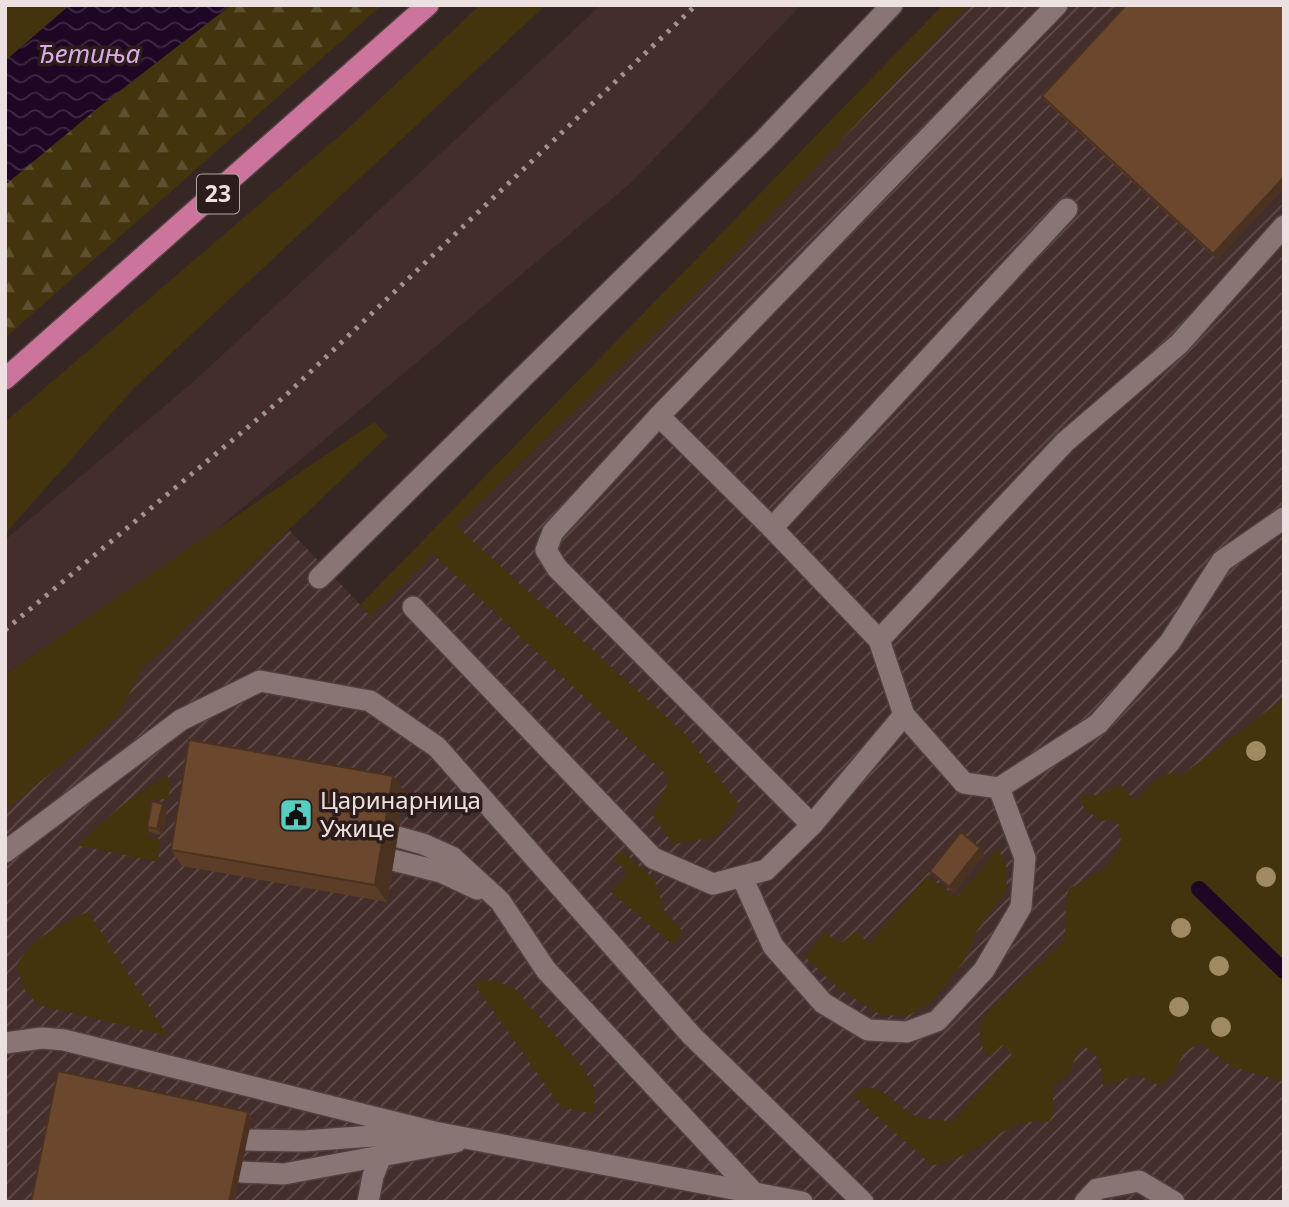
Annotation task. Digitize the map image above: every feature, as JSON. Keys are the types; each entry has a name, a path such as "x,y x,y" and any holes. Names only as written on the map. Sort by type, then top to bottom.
{"main road":[{"name":"23","path":"5,379 428,5"}],"lane":[{"path":"320,578 754,150 892,5"},
{"path":"812,825 557,568 546,550 553,532 659,416 1057,5"},
{"path":"772,528 1068,209"},
{"path":"879,640 1065,442 1179,344 1284,226"},
{"path":"659,416 772,528 879,640 904,715 964,783 999,788 1098,724 1170,642 1222,561 1284,518"},
{"path":"413,607 653,858 713,884 766,870 812,825 904,715"},
{"path":"5,852 181,720 260,681 370,701 437,747 692,1036 863,1202"},
{"path":"742,877 773,946 823,1003 868,1030 907,1032 937,1021 984,970 1021,907 1025,858 999,788"},
{"path":"397,837 423,844 452,857 500,901 546,970 755,1194"},
{"path":"393,860 441,872 500,901"},
{"path":"5,1043 42,1038 64,1040 434,1132 802,1202"},
{"path":"247,1140 303,1141 434,1132"},
{"path":"241,1172 284,1174 477,1140"},
{"path":"368,1202 373,1175 381,1156"},
{"path":"1085,1202 1097,1189 1139,1181 1174,1202"}],"shaded area":[{"path":"601,5 801,5 632,182 214,532 5,674 5,540 192,383"},
{"path":"968,5 1284,5 1284,1202 5,1202 5,779 143,667 289,530 371,616 456,526 714,275"}],"green space":[{"path":"5,5 70,5 5,61"},
{"path":"231,5 382,5 5,338 5,185 99,107"},
{"path":"480,5 546,5 135,387 5,534 5,422 353,124"},
{"path":"943,5 968,5 714,275 456,526 684,733 739,804 717,837 673,844 653,816 670,778 433,554 371,616 359,606"},
{"path":"374,422 388,436 143,667 117,718 5,811 5,674"},
{"path":"1284,698 1284,1082 1233,1067 1201,1044 1184,1051 1174,1074 1161,1086 1136,1074 1119,1082 1103,1085 1102,1072 1095,1054 1079,1047 1069,1075 1053,1085 1053,1114 1049,1122 1033,1121 1018,1125 962,1156 932,1165 852,1094 862,1089 879,1090 919,1117 952,1122 1012,1055 1002,1045 990,1057 983,1049 979,1027 989,1010 1064,941 1069,889 1104,869 1121,844 1119,825 1115,820 1101,821 1084,809 1080,795 1098,795 1120,784 1135,801 1162,776 1175,773 1182,775"},
{"path":"167,775 171,782 168,800 155,798 148,837 161,840 158,862 77,845 124,804"},
{"path":"998,848 1006,866 1007,890 977,931 963,962 931,1003 907,1016 881,1015 841,990 805,957 824,932 841,943 856,931 869,944 927,876 957,897"},
{"path":"622,851 654,879 664,910 683,932 672,944 611,892 628,873 613,858"},
{"path":"88,912 168,1036 38,1005 23,988 17,965 23,955 48,933"},
{"path":"494,980 514,988 583,1068 595,1089 594,1114 561,1107 473,982"}],"water":[{"name":"Ђетиња","path":"70,5 231,5 99,107 5,185 5,61"}],"building":[{"path":"1126,5 1284,5 1284,177 1213,254 1042,96"},
{"name":"Царинарница Ужице","path":"189,740 393,776 375,885 171,850"},
{"path":"152,801 163,804 157,829 147,827"},
{"path":"961,832 980,848 949,887 930,871"},
{"path":"58,1071 248,1112 229,1202 31,1202"}],"waterway":[{"path":"1199,889 1284,971"}],"railway":[{"path":"5,630 284,397 696,5"}],"place":[{"name":"Царинарница Ужице","path":"296,815"}]}
